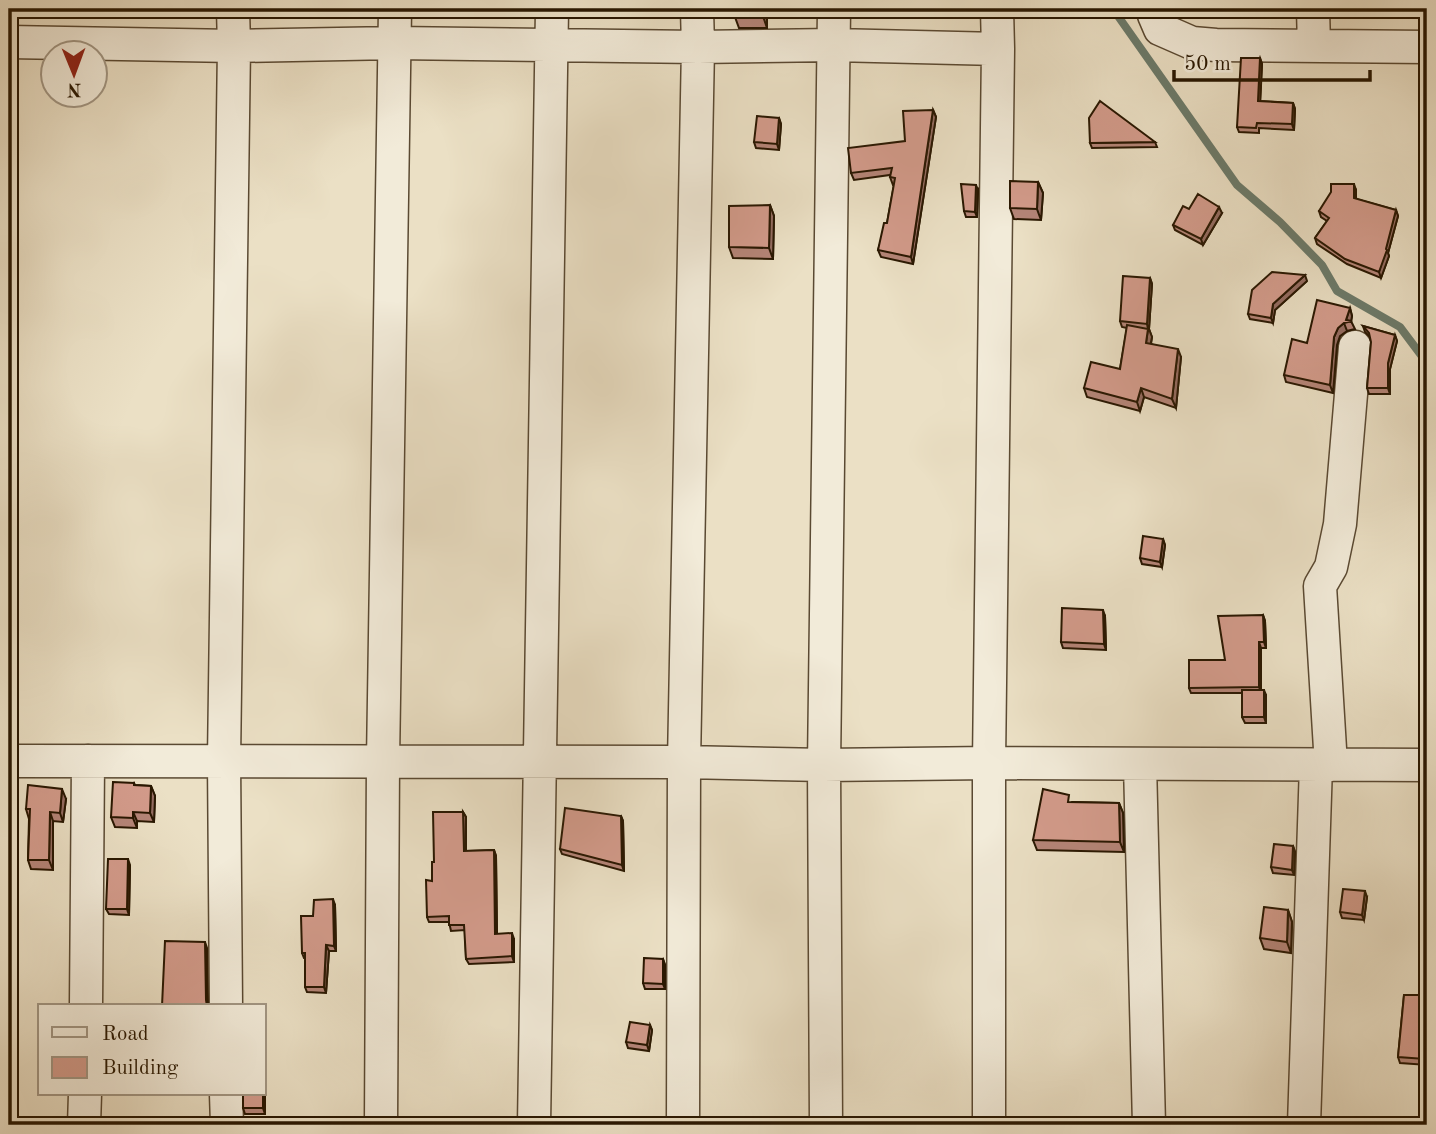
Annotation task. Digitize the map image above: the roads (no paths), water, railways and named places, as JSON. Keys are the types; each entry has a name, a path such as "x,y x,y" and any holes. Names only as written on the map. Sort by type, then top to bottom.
{"street":[{"path":"226,1004 225,760 233,9"},
{"path":"381,1125 383,761 395,9"},
{"path":"534,1125 551,9"},
{"path":"683,1125 684,762 697,9"},
{"path":"826,1125 824,765 834,9"},
{"path":"989,1125 989,763 997,9"},
{"path":"1154,9 1160,29 1192,43 1427,47"},
{"path":"1313,9 1314,46"},
{"path":"9,42 234,46 395,43 698,47 834,44 998,50"},
{"path":"1304,1125 1324,765 1320,586 1331,567 1340,524 1355,347"},
{"path":"9,761 1427,765"},
{"path":"86,1004 88,761"},
{"path":"1140,764 1149,1125"},
{"path":"85,1096 85,1125"},
{"path":"226,1096 227,1125"}],"waterway":[{"path":"1113,9 1237,185 1280,222 1322,265 1337,291 1400,327 1427,363"}]}
